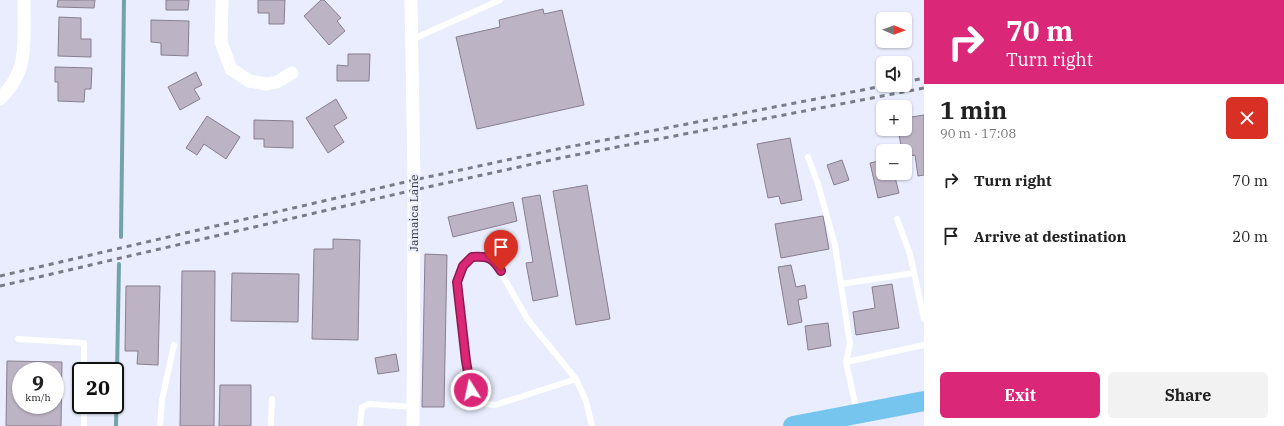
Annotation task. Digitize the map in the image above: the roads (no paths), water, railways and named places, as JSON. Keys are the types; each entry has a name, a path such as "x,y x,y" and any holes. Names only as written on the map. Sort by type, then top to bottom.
{"main road":[{"path":"797,426 924,400"}],"street":[{"path":"0,99 8,91 20,70 24,44 24,0"},
{"path":"222,0 221,42 231,69 249,81 266,84 277,82 292,73"},
{"name":"Jamaica Lane","path":"411,0 414,180 413,426"}],"lane":[{"path":"411,40 500,0"},
{"path":"808,157 818,184 835,245 850,344 846,362 857,414"},
{"path":"897,219 910,254 924,319"},
{"path":"576,380 495,405 481,403 471,390 466,361 457,282 463,266 472,257 485,256 495,262 528,320 576,380 586,401 592,426"},
{"path":"841,284 914,273"},
{"path":"18,339 84,343 84,362"},
{"path":"160,426 162,400 174,345"},
{"path":"846,362 924,345"},
{"path":"271,426 272,399"},
{"path":"360,426 362,408 369,404 413,406"},
{"path":"84,414 84,426"}],"waterway":[{"path":"121,237 124,0"},
{"path":"116,426 119,264"}],"railway":[{"path":"912,81 924,78"},
{"path":"0,276 414,180 558,149 876,87"},
{"path":"0,286 414,190 560,158 924,88"}]}
